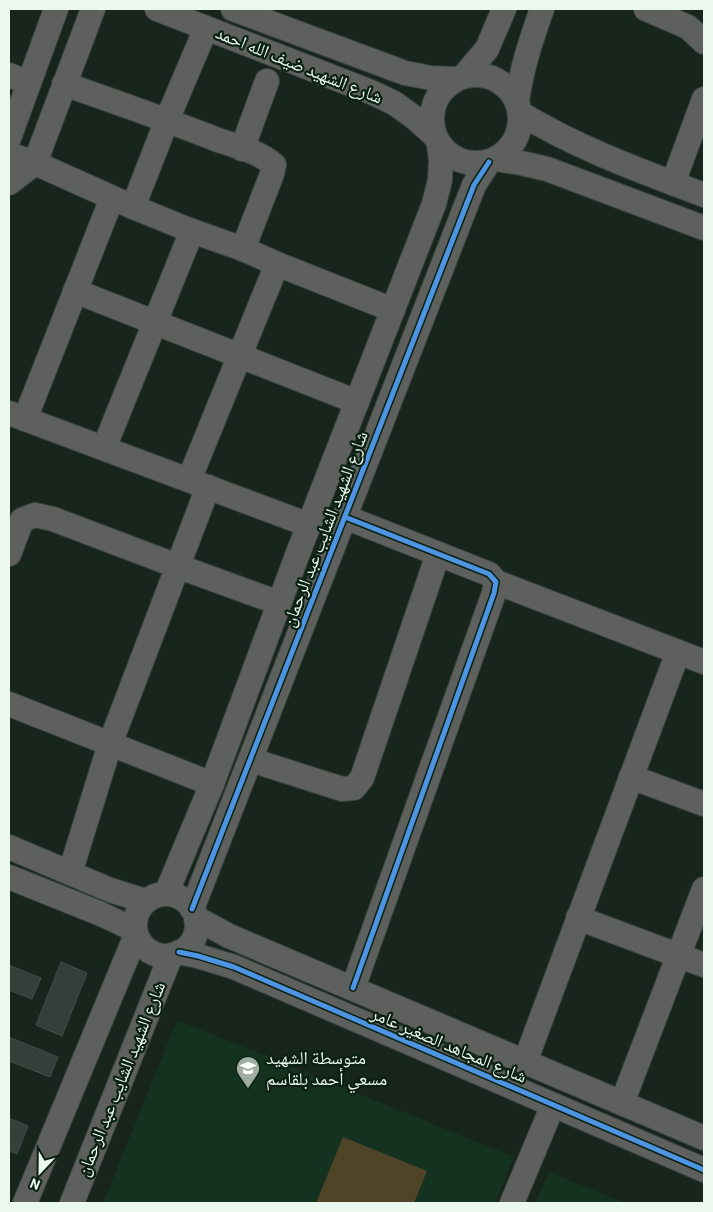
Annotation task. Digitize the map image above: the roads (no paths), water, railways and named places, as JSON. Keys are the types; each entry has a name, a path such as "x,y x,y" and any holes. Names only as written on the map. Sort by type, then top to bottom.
{"street":[{"path":"9,138 19,79 56,9"},
{"path":"9,183 35,163 93,9"},
{"name":"شارع الشهيد ضيف الله احمد","path":"157,9 394,103 408,113 436,140"},
{"name":"شارع الشهيد ضيف الله احمد","path":"233,9 405,73 431,78 460,78"},
{"path":"504,9 487,48 460,78 446,86 437,96 432,109 431,122 436,140 449,155 461,161 475,164 492,161 522,163 547,169 704,228"},
{"path":"492,161 512,145 517,134 520,124 518,108 519,84 528,48 542,9"},
{"path":"646,9 699,29"},
{"path":"133,207 206,28"},
{"path":"460,78 477,75 489,77 501,83 510,91 518,108 541,126 570,141 704,195"},
{"path":"242,149 267,81"},
{"path":"64,84 267,158 274,165 272,174 243,249"},
{"path":"673,183 704,99"},
{"name":"شارع الشهيد الشايب عبد الرحمان","path":"156,897 212,784 279,603 434,204 440,180 442,160 436,140"},
{"path":"9,154 35,163 112,198 192,231 243,249 393,310"},
{"name":"شارع الشهيد الشايب عبد الرحمان","path":"194,913 250,760 474,185 492,161"},
{"path":"112,198 75,291 17,416 309,525"},
{"path":"104,448 192,231"},
{"path":"70,873 110,744 177,566 198,484 239,356 277,264"},
{"path":"75,291 357,402"},
{"path":"9,554 22,520 35,515 53,519 279,603"},
{"path":"345,517 488,574 496,582 704,662"},
{"path":"250,760 342,789 354,788 362,778 438,554"},
{"path":"353,988 494,593 496,582"},
{"path":"525,1062 678,652"},
{"path":"9,704 212,784"},
{"path":"631,777 704,804"},
{"path":"9,847 110,890 156,897 176,896 186,901 194,913 196,928 194,938 188,946 175,954 162,955 146,949 136,933 135,919 139,909 156,897"},
{"path":"9,876 101,914 136,933"},
{"path":"622,1103 704,889"},
{"name":"شارع المجاهد الصغير عامر","path":"194,913 229,936 704,1138"},
{"path":"578,918 704,965"},
{"path":"25,1203 136,933"},
{"name":"شارع الشهيد الشايب عبد الرحمان","path":"72,1203 175,954"},
{"name":"شارع المجاهد الصغير عامر","path":"175,954 216,961 234,967 704,1170"},
{"path":"512,1203 553,1105"}],"place":[{"name":"متوسطة الشهيد مسعي أحمد بلقاسم","path":"248,1089"}]}
